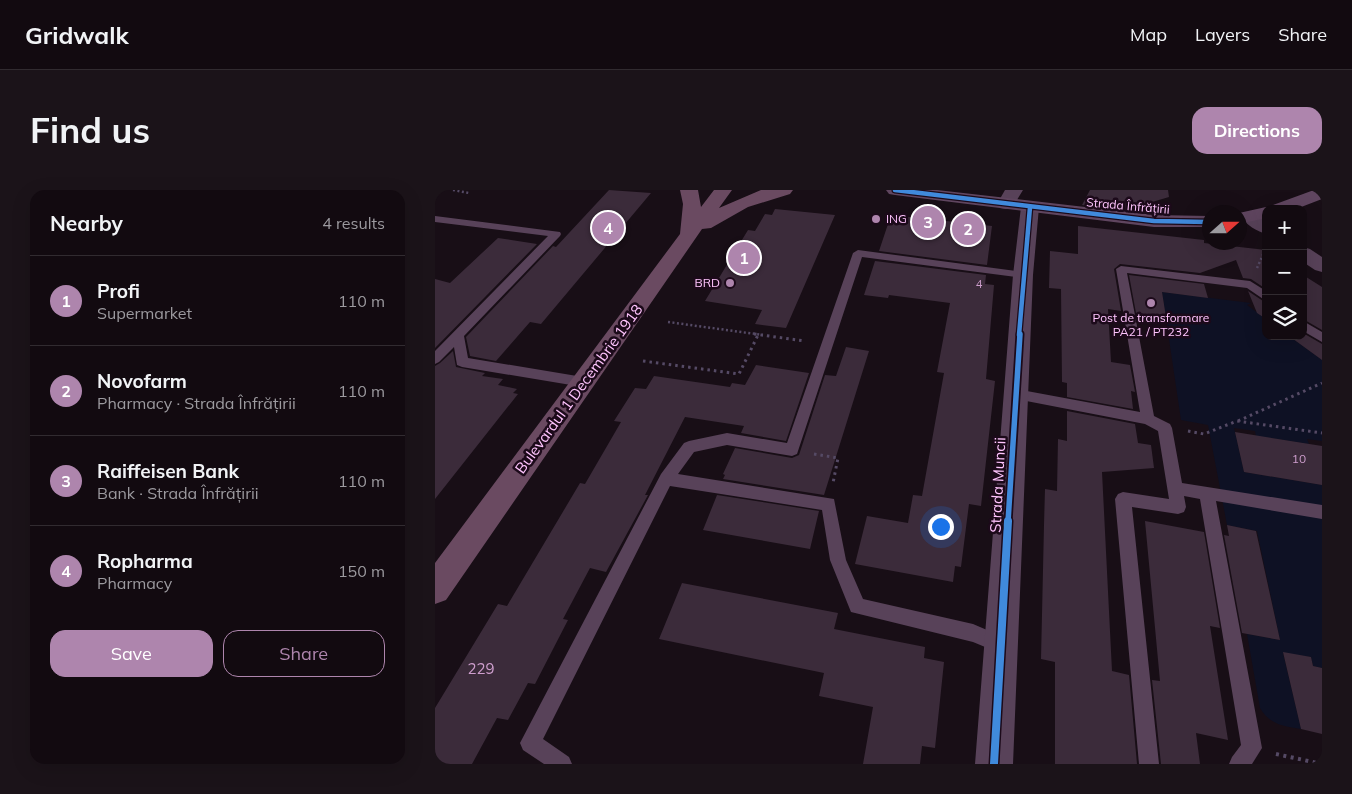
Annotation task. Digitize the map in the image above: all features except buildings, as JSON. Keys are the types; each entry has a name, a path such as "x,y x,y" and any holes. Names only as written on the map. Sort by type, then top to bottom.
{"main road":[{"path":"689,190 692,204 689,234"},
{"name":"Bulevardul 1 Decembrie 1918","path":"435,589 689,234 723,190"},
{"path":"689,234 729,208 783,190"}],"street":[{"name":"Strada Înfrățirii","path":"895,190 1017,201 1154,220 1202,222"},
{"path":"1290,205 1322,193"},
{"name":"Strada Muncii","path":"994,764 1023,275 1017,201"},
{"path":"1252,216 1262,225"},
{"path":"1307,256 1322,266"}],"lane":[{"path":"435,219 556,234 435,359"},
{"path":"562,764 530,743 666,479 689,447 727,438 792,450 858,253 1023,275"},
{"path":"1148,419 1121,269 1250,285 1263,295"},
{"path":"1307,327 1322,338"},
{"path":"458,335 461,362 583,382"},
{"path":"1016,394 1148,419 1165,428 1178,507 1123,499 1149,764"},
{"path":"666,479 829,504 839,560 857,606 973,633 1001,645"},
{"path":"1174,488 1322,512"},
{"path":"1207,494 1252,748 1239,764"}],"path":[{"path":"453,190 469,193"},
{"path":"1255,273 1265,250"},
{"path":"668,322 789,339"},
{"path":"643,361 739,374 758,335"},
{"path":"1165,428 1204,434 1322,383"},
{"path":"1237,421 1322,434"},
{"path":"792,450 838,458 829,504"},
{"path":"1252,748 1322,764"}],"shaded area":[{"path":"1162,292 1251,303 1247,305 1262,316 1262,340 1294,340 1322,360 1322,441 1307,439 1309,444 1256,436 1255,431 1234,428 1244,472 1322,485 1322,668 1313,666 1311,657 1283,653 1301,729 1283,726 1273,721 1260,708 1247,634 1280,640 1257,531 1227,525 1208,425 1181,420"}],"cycle path":[{"path":"895,190 1154,221 1202,222"},
{"path":"994,764 1023,275 1030,207"}],"place":[{"name":"ING","path":"876,219"},
{"name":"Raiffeisen Bank","path":"928,222"},
{"name":"Ropharma","path":"608,228"},
{"name":"Novofarm","path":"968,229"},
{"name":"Profi","path":"744,258"},
{"name":"BRD","path":"730,283"},
{"name":"Post de transformare PA21 / PT232","path":"1151,303"}]}
